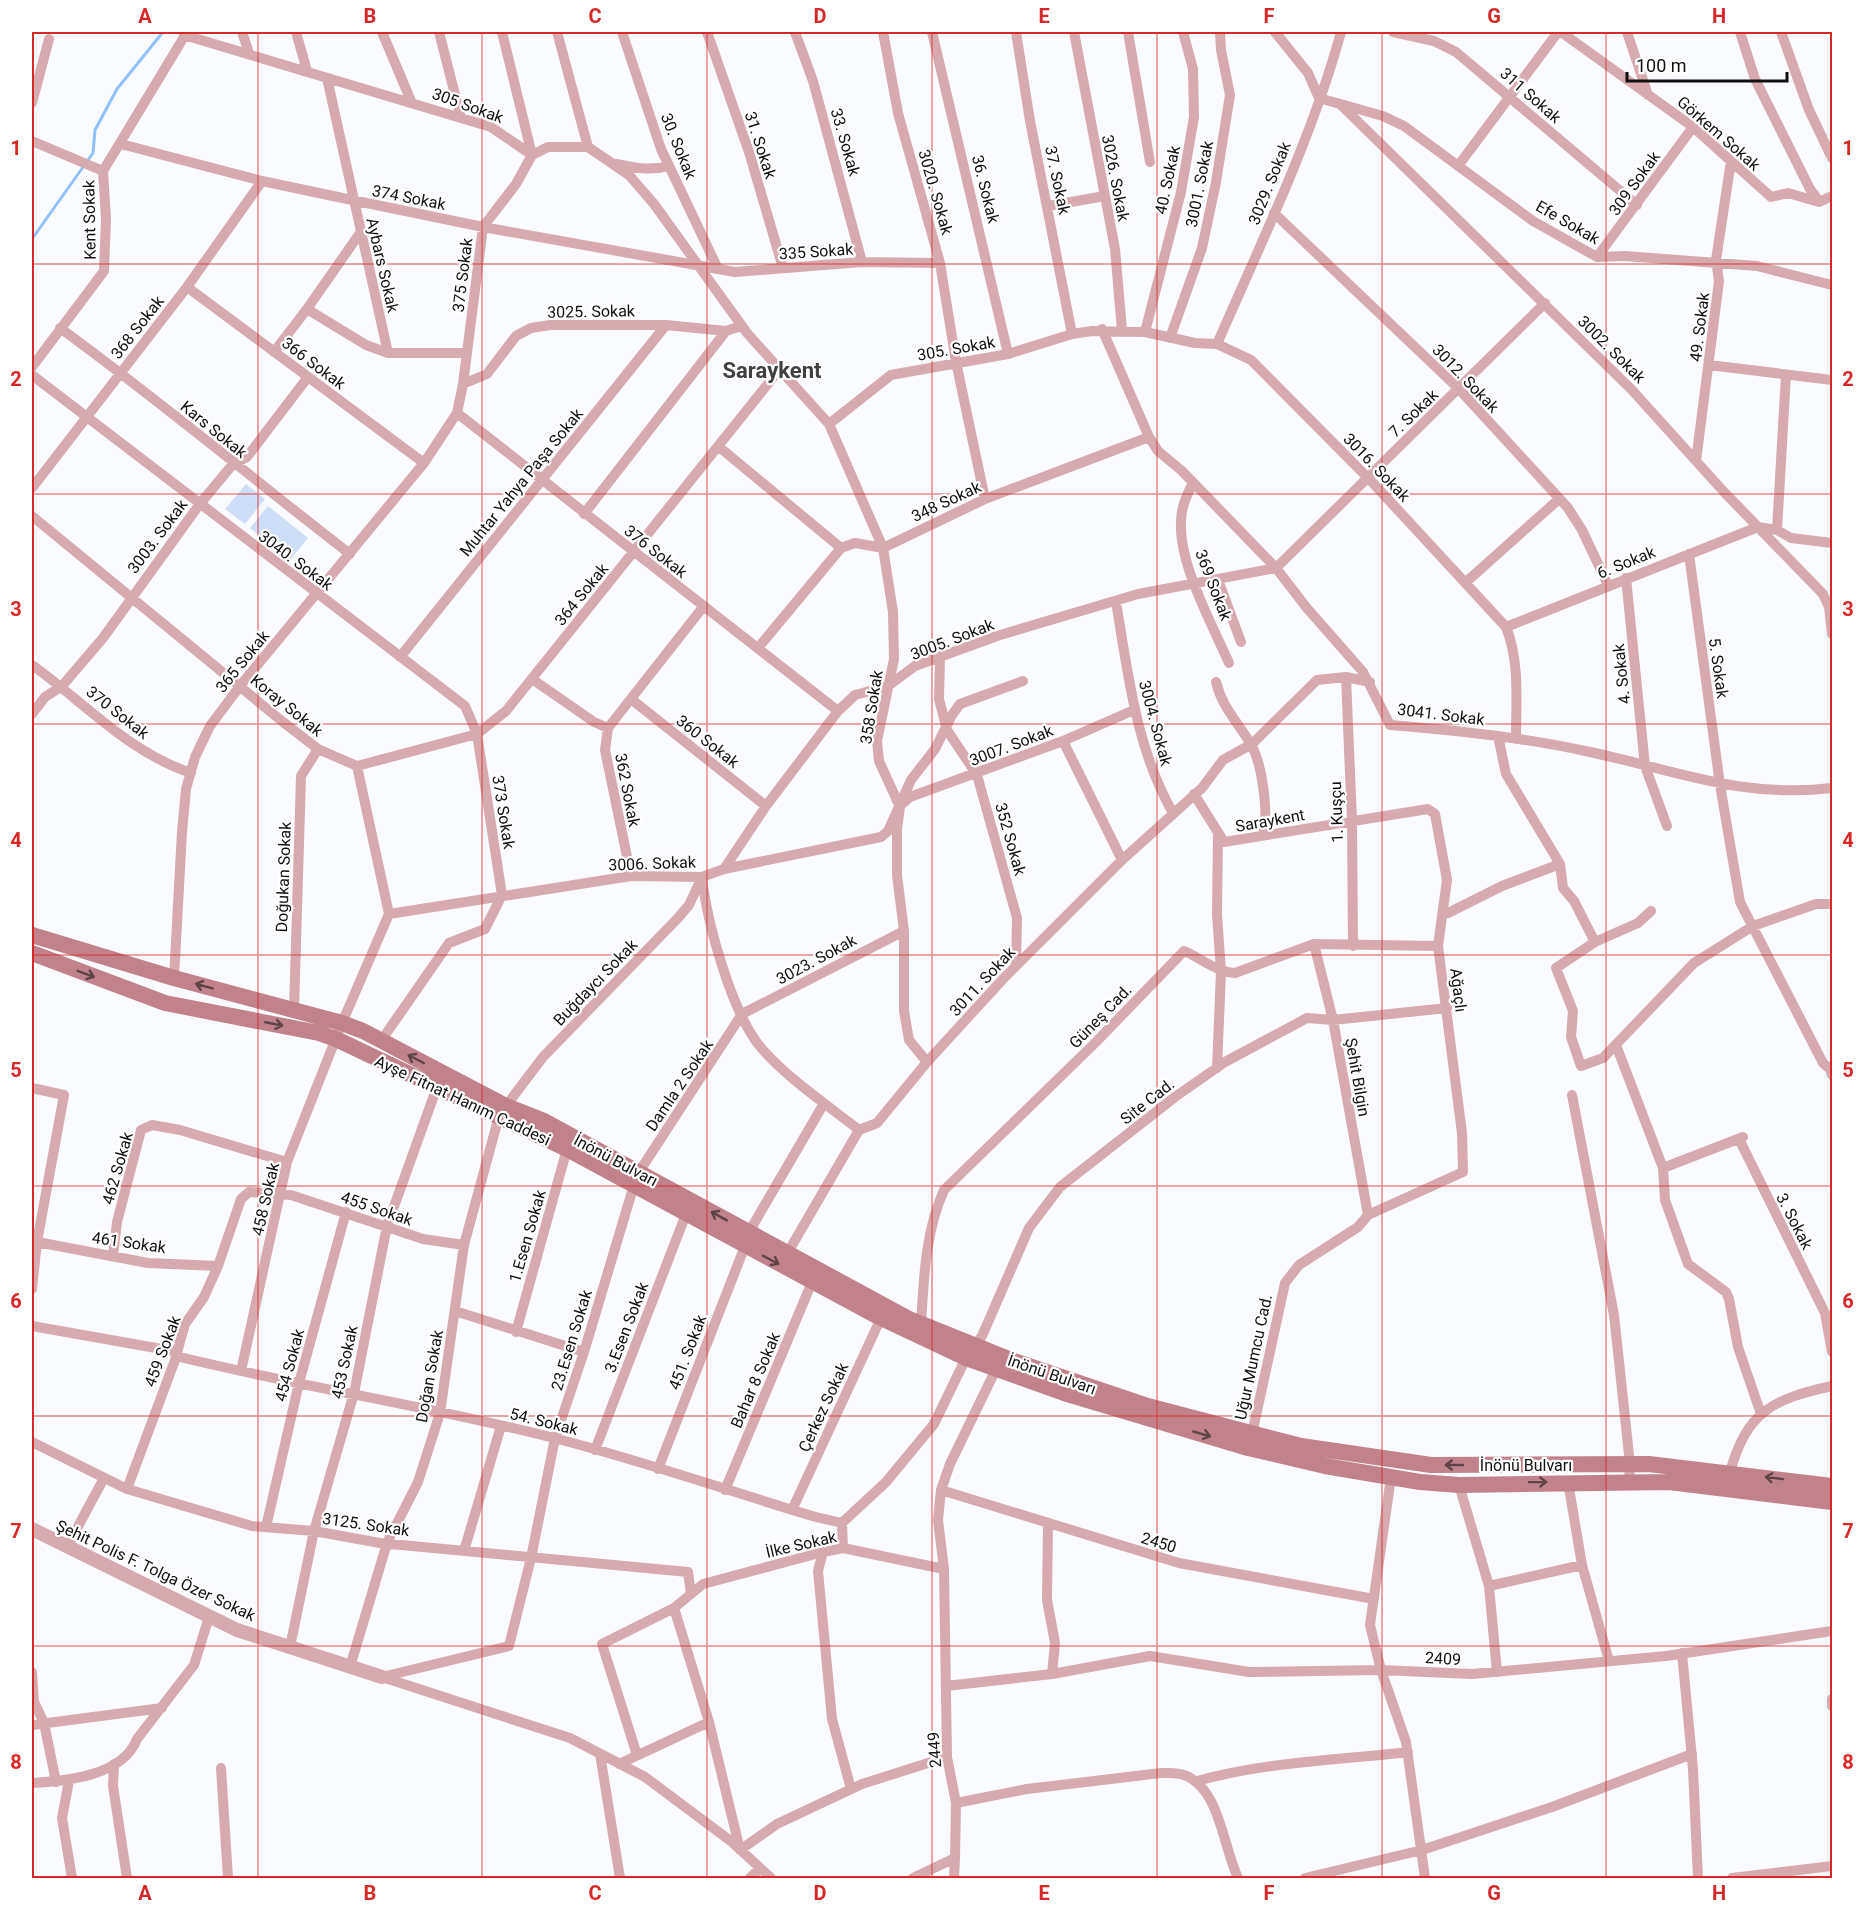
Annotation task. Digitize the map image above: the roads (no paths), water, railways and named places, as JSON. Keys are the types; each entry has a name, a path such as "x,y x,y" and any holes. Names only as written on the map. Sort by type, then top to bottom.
{"main road":[{"path":"32,935 169,977 342,1023"},
{"name":"Ayşe Fitnat Hanım Caddesi","path":"32,953 165,1003 319,1033 336,1039 437,1087 502,1111 567,1149 637,1178 686,1214 747,1239 812,1282 881,1318 971,1352"},
{"path":"165,1003 176,988 169,977"},
{"name":"İnönü Bulvarı","path":"342,1023 381,1041 502,1111 544,1121 637,1178 747,1239 787,1254 971,1352 999,1362 1148,1406 1252,1434 1333,1452 1431,1465 1630,1464 1730,1472 1833,1486"},
{"name":"İnönü Bulvarı","path":"999,1362 1064,1393 1248,1448 1325,1466 1459,1485 1670,1482 1833,1502"}],"street":[{"path":"242,32 249,53"},
{"path":"296,32 307,71"},
{"path":"382,32 411,101"},
{"path":"439,32 461,118"},
{"path":"502,32 532,155 548,147 588,147"},
{"path":"557,32 588,147 629,175 654,204 741,326 829,424 883,548"},
{"name":"30. Sokak","path":"622,32 661,148 718,269"},
{"name":"31. Sokak","path":"708,32 749,152 783,268"},
{"name":"33. Sokak","path":"795,32 813,81 862,262"},
{"name":"3020. Sokak","path":"883,32 898,113 940,263 956,362 985,499"},
{"name":"36. Sokak","path":"932,32 1008,354"},
{"name":"37. Sokak","path":"1016,32 1030,121 1072,334"},
{"name":"3026. Sokak","path":"1074,32 1115,249 1122,330"},
{"path":"1128,32 1150,162"},
{"name":"40. Sokak","path":"1145,332 1181,192 1194,117 1193,69 1183,32"},
{"name":"3001. Sokak","path":"1170,338 1202,248 1216,183 1230,95 1221,50 1220,32"},
{"path":"1275,32 1308,74 1319,98"},
{"name":"3029. Sokak","path":"1217,344 1274,213 1330,72 1341,32"},
{"name":"311 Sokak","path":"1393,32 1434,40 1456,52 1637,205"},
{"path":"1458,166 1508,96 1559,32"},
{"name":"Görkem Sokak","path":"1559,32 1693,127 1771,197 1788,193 1819,202"},
{"path":"1627,32 1648,95"},
{"path":"1740,32 1755,79 1810,189 1819,202 1833,196"},
{"path":"1781,32 1809,110 1833,158"},
{"name":"305 Sokak","path":"185,33 491,126 532,155"},
{"name":"Kent Sokak","path":"32,366 104,271 106,219 98,169 121,144 185,33"},
{"path":"32,104 49,39"},
{"name":"Aybars Sokak","path":"327,78 352,200 388,353"},
{"name":"Efe Sokak","path":"1319,98 1383,116 1404,126 1533,221 1597,257 1624,256 1757,266 1833,285"},
{"name":"3002. Sokak","path":"1341,105 1632,390 1758,527 1829,598 1833,634"},
{"name":"309 Sokak","path":"1597,257 1693,127"},
{"path":"32,141 98,169"},
{"name":"374 Sokak","path":"121,144 262,181 352,200 483,227 695,264"},
{"name":"375 Sokak","path":"457,413 463,384 483,227 511,191 532,155"},
{"name":"49. Sokak","path":"1696,461 1719,281 1716,264 1731,161"},
{"path":"607,162 634,168 658,169 669,166"},
{"name":"368 Sokak","path":"32,488 187,287 262,181"},
{"path":"1048,206 1105,196"},
{"name":"3012. Sokak","path":"1274,213 1459,389 1559,499 1582,530 1608,585"},
{"path":"274,352 308,309 360,234"},
{"name":"335 Sokak","path":"695,264 735,272 862,262 940,263"},
{"name":"366 Sokak","path":"187,287 424,463"},
{"name":"7. Sokak","path":"1276,568 1545,303"},
{"path":"308,309 366,345 388,353 467,353"},
{"name":"3025. Sokak","path":"463,384 487,374 516,336 531,328 550,325 666,325 726,331 741,326"},
{"name":"Muhtar Yahya Paşa Sokak","path":"400,657 666,325"},
{"name":"Kars Sokak","path":"60,328 121,372 233,464 350,554"},
{"name":"305. Sokak","path":"829,424 891,375 1008,354 1072,334 1102,329"},
{"name":"3016. Sokak","path":"1102,329 1145,332 1170,338 1217,344 1251,360 1368,478 1506,627 1512,640 1516,739"},
{"name":"3041. Sokak","path":"1102,329 1149,437 1158,451 1193,482 1276,568 1370,682 1389,725 1498,736 1585,751 1720,785 1795,791 1833,788"},
{"path":"584,514 726,331"},
{"path":"1709,365 1833,380"},
{"name":"364 Sokak","path":"357,766 477,734 506,711 779,370"},
{"name":"3040. Sokak","path":"32,375 315,594 465,706 477,734"},
{"path":"1776,530 1786,375"},
{"name":"3003. Sokak","path":"32,714 45,697 62,686 103,638 199,505 233,464 247,457 308,377"},
{"name":"376 Sokak","path":"457,413 543,479 633,553 838,711"},
{"name":"365 Sokak","path":"169,977 182,832 191,773 210,726 240,686 424,463 457,413"},
{"name":"348 Sokak","path":"883,548 985,499 1149,437"},
{"path":"718,446 841,548"},
{"name":"369 Sokak","path":"1193,482 1183,504 1180,524 1186,556 1229,663"},
{"path":"1466,583 1559,499"},
{"name":"Koray Sokak","path":"32,516 318,749 357,766"},
{"path":"1758,527 1776,530 1791,538 1833,543"},
{"name":"6. Sokak","path":"1506,627 1758,527"},
{"path":"758,648 841,548 855,543 883,548"},
{"name":"358 Sokak","path":"883,548 893,612 894,659 877,741 879,761 900,807"},
{"name":"5. Sokak","path":"1689,554 1720,785 1740,902 1823,1063 1832,1070"},
{"name":"3005. Sokak","path":"724,869 766,806 838,711 855,695 888,686 915,666 998,636 1138,594 1276,568"},
{"name":"4. Sokak","path":"1626,578 1645,766 1667,826"},
{"path":"1218,580 1241,642"},
{"name":"3004. Sokak","path":"1116,602 1134,710 1160,791 1173,813"},
{"path":"532,679 594,722 608,728 703,607"},
{"name":"352 Sokak","path":"940,657 939,699 947,730 977,775 1017,918 1016,966"},
{"name":"370 Sokak","path":"32,665 62,686 123,739 170,766 191,773"},
{"name":"3011. Sokak","path":"859,1130 877,1123 927,1062 1016,966 1122,860 1194,794 1223,760 1251,744 1317,680 1346,677 1370,682"},
{"name":"1. Kuşçu","path":"1346,677 1352,821 1353,946"},
{"name":"3006. Sokak","path":"389,914 631,876 702,877 724,869 881,837 888,831 911,780 947,730 952,715 960,704 1023,681"},
{"path":"1216,682 1228,715 1251,744 1266,801 1267,820 1263,834"},
{"name":"360 Sokak","path":"631,699 766,806"},
{"name":"3007. Sokak","path":"900,807 910,797 977,775 1134,710"},
{"name":"362 Sokak","path":"608,728 605,750 631,876"},
{"name":"373 Sokak","path":"477,734 502,895"},
{"path":"1498,736 1506,774 1560,864 1563,888 1574,901 1595,942"},
{"path":"1063,741 1122,860"},
{"name":"Doğukan Sokak","path":"294,1010 301,776 318,749"},
{"path":"342,1023 389,914 357,766"},
{"path":"1194,794 1218,835 1217,914 1221,972 1217,1068"},
{"path":"900,807 897,829 897,875 904,931 904,1011 909,1040 927,1062"},
{"name":"Saraykent","path":"1218,835 1224,842 1237,842 1263,834 1417,810 1428,809 1435,814"},
{"name":"Ağaçlı","path":"1435,814 1448,880 1438,946 1462,1132 1462,1172"},
{"path":"1443,912 1448,913 1502,886 1560,864"},
{"path":"702,877 706,907 719,958 742,1014 762,1049 823,1104 859,1130 787,1254"},
{"name":"Buğdaycı Sokak","path":"502,1111 543,1057 678,918 689,905 702,877"},
{"path":"381,1041 449,942 485,929 502,895"},
{"path":"1652,911 1638,923 1595,942 1556,968 1573,1011 1571,1038 1581,1065 1603,1058 1694,963 1753,926 1816,904 1833,904"},
{"name":"3023. Sokak","path":"742,1014 904,931"},
{"path":"1221,972 1234,973 1314,945 1438,946"},
{"name":"Şehit Bilgin","path":"1314,945 1333,1020 1368,1215"},
{"name":"Güneş Cad.","path":"921,1324 925,1252 935,1210 945,1190 1080,1058 1184,951 1205,960 1221,972"},
{"name":"Site Cad.","path":"971,1352 1029,1228 1060,1187 1217,1068 1307,1018 1333,1020 1447,1008"},
{"name":"Damla 2 Sokak","path":"637,1178 742,1014"},
{"name":"458 Sokak","path":"241,1371 287,1162 342,1023"},
{"path":"1616,1045 1663,1168 1665,1200 1688,1264 1726,1292 1731,1304 1738,1347 1761,1414"},
{"name":"453 Sokak","path":"290,1647 314,1531 354,1393 387,1226 437,1087"},
{"path":"32,1088 64,1095 37,1242 32,1289"},
{"path":"1572,1095 1614,1315 1630,1464 1629,1482"},
{"name":"451. Sokak","path":"658,1469 747,1239 823,1104"},
{"name":"Doğan Sokak","path":"350,1666 387,1543 418,1482 440,1413 464,1245 502,1111"},
{"name":"462 Sokak","path":"113,1256 117,1222 141,1130 152,1125 180,1130 287,1162"},
{"name":"3. Sokak","path":"1663,1168 1741,1138 1754,1174 1830,1320 1833,1352"},
{"name":"1.Esen Sokak","path":"516,1332 567,1149"},
{"name":"Uğur Mumcu Cad.","path":"1252,1434 1285,1283 1299,1265 1358,1227 1368,1215 1462,1172"},
{"name":"23.Esen Sokak","path":"382,1677 509,1646 531,1558 555,1438 637,1178"},
{"name":"459 Sokak","path":"126,1489 176,1356 185,1324 204,1297 218,1266 241,1199 249,1192 281,1196"},
{"name":"455 Sokak","path":"281,1196 291,1195 423,1239 464,1245"},
{"name":"454 Sokak","path":"266,1527 300,1383 346,1212"},
{"name":"3.Esen Sokak","path":"595,1450 686,1214"},
{"name":"461 Sokak","path":"37,1242 148,1263 218,1266"},
{"name":"Bahar 8 Sokak","path":"725,1490 812,1282"},
{"path":"455,1311 584,1352"},
{"name":"Çerkez Sokak","path":"792,1510 881,1318"},
{"name":"54. Sokak","path":"32,1326 173,1351 176,1356 241,1371 354,1393 555,1438 792,1510 842,1522"},
{"path":"843,1548 842,1522 886,1482 934,1424 971,1352"},
{"name":"2449","path":"954,1878 956,1803 947,1757 944,1569 938,1520 941,1490 950,1464 999,1362"},
{"path":"1730,1472 1737,1446 1747,1428 1761,1414 1793,1395 1833,1386"},
{"path":"464,1551 501,1426"},
{"name":"3125. Sokak","path":"32,1442 126,1489 225,1519 266,1527 314,1531 387,1543 688,1572 691,1594"},
{"path":"1391,1477 1370,1625 1381,1670 1408,1752 1425,1878"},
{"path":"67,1547 104,1478"},
{"path":"1568,1482 1582,1565 1609,1661"},
{"path":"1459,1485 1489,1586 1497,1672"},
{"name":"2450","path":"941,1490 1179,1563 1374,1599"},
{"path":"1048,1524 1047,1600 1055,1643 1052,1674"},
{"name":"Şehit Polis F. Tolga Özer Sokak","path":"32,1529 237,1630 382,1677"},
{"name":"İlke Sokak","path":"637,1755 602,1644 674,1608 703,1584 823,1552 843,1548 944,1569"},
{"path":"823,1552 818,1571 832,1719 851,1789"},
{"path":"1489,1586 1582,1565"},
{"path":"674,1608 709,1722 740,1850"},
{"path":"32,1783 69,1781 114,1764 133,1751 137,1739 194,1665 209,1617"},
{"name":"2409","path":"946,1686 1052,1674 1150,1656 1249,1671 1381,1670 1472,1674 1682,1653 1833,1631"},
{"path":"1682,1653 1692,1754 1698,1878"},
{"path":"32,1672 34,1702 44,1723 56,1782"},
{"path":"382,1677 570,1738 645,1777 740,1850 771,1878"},
{"path":"1833,1699 1833,1706"},
{"path":"32,1725 162,1708"},
{"path":"619,1764 709,1722"},
{"path":"1197,1781 1264,1767 1408,1752"},
{"path":"600,1754 620,1878"},
{"path":"1305,1878 1422,1850 1552,1807 1692,1754"},
{"path":"740,1850 777,1824 851,1789 947,1757"},
{"path":"114,1764 113,1786 127,1878"},
{"path":"221,1768 228,1878"},
{"path":"956,1803 1027,1789 1161,1773 1182,1774 1197,1781 1208,1793 1216,1810 1229,1858 1238,1878"},
{"path":"69,1781 62,1818 72,1878"},
{"path":"913,1878 955,1858"},
{"path":"1732,1878 1833,1866"},
{"path":"750,1878 760,1868"}],"waterway":[{"path":"32,239 93,153 95,130 117,89 163,32"}],"district":[{"name":"Saraykent","path":"772,370"}]}
